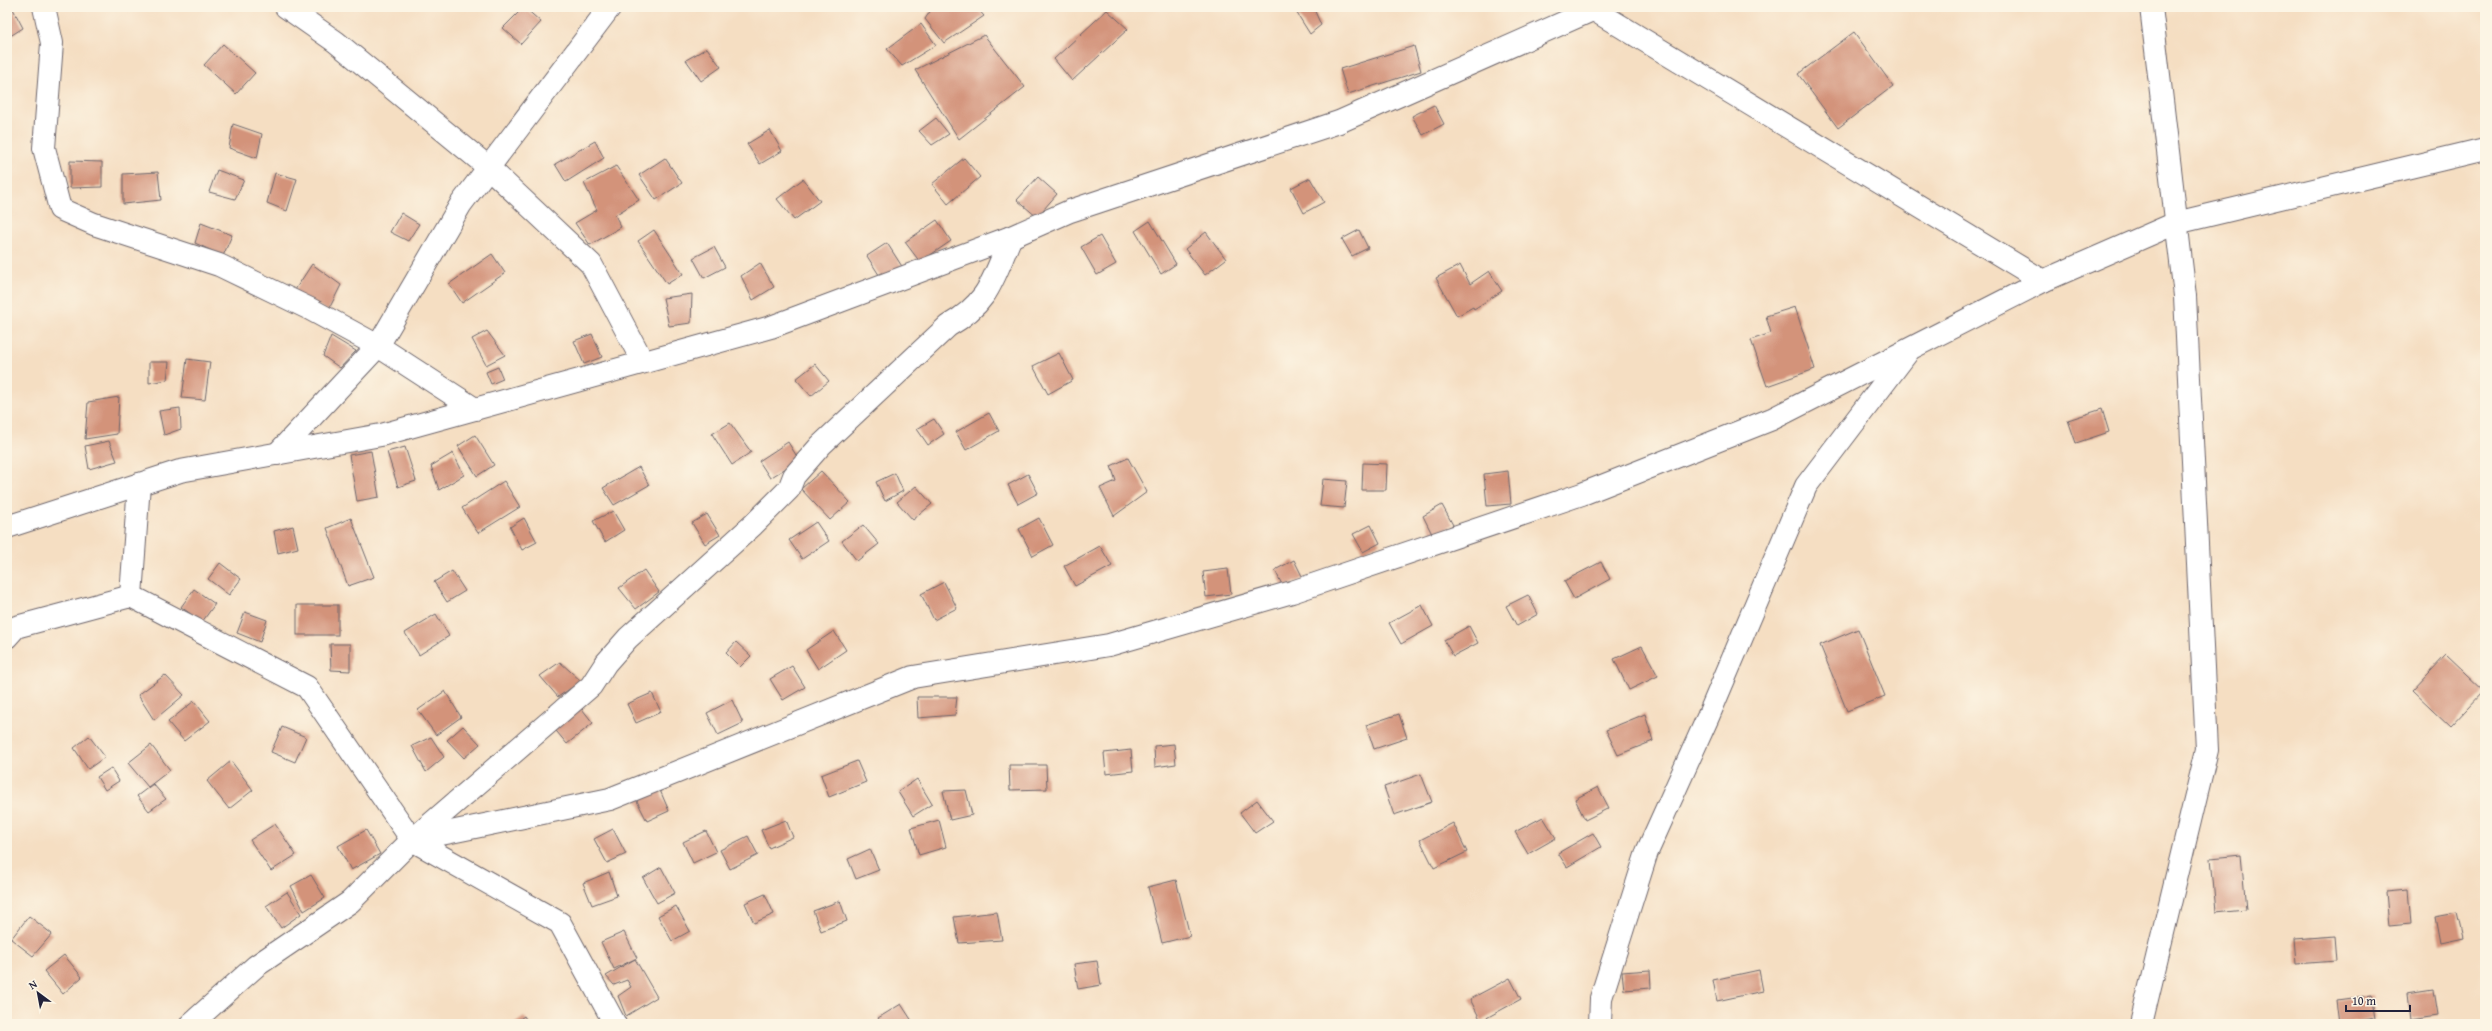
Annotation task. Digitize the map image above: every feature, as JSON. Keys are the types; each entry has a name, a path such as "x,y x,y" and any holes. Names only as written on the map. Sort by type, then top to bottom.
{"street":[{"path":"44,7 52,43 44,148 60,209 94,224 219,265 310,309 378,346 475,409"},
{"path":"286,7 336,42 488,167 591,264 642,362"},
{"path":"277,454 378,346 461,204 610,7"},
{"path":"2142,1024 2207,750 2184,296 2152,7"},
{"path":"7,527 180,471 381,435 771,327 1011,237 1070,211 1339,122 1596,9 2043,281"},
{"path":"412,840 610,799 913,676 1109,645 1292,592 1582,494 1772,419 2043,281 2176,223 2485,149"},
{"path":"191,1024 256,966 350,902 412,840 591,686 606,663 646,620 753,525 789,489 794,476 821,445 948,326 968,315 985,297 1011,237"},
{"path":"1600,1024 1601,998 1647,852 1708,717 1806,486 1910,349"},
{"path":"131,596 139,484"},
{"path":"7,637 16,627 131,596 307,687 412,840 560,923 615,1024"}],"building":[{"path":"12,7 23,28 7,38 7,9"},
{"path":"524,7 541,22 521,44 503,28"},
{"path":"933,7 976,7 984,16 944,43 925,19"},
{"path":"1293,7 1313,7 1321,25 1310,34"},
{"path":"1107,10 1128,29 1072,81 1054,59"},
{"path":"921,24 936,45 902,66 887,49"},
{"path":"1854,32 1893,86 1838,128 1798,74"},
{"path":"984,35 1025,87 959,139 915,70"},
{"path":"223,44 255,73 236,94 204,65"},
{"path":"1414,46 1421,71 1348,94 1340,69"},
{"path":"707,48 721,67 701,81 686,60"},
{"path":"1434,105 1444,124 1423,135 1412,116"},
{"path":"936,118 949,134 932,145 919,131"},
{"path":"233,124 262,134 257,158 229,148"},
{"path":"770,130 782,151 760,164 747,144"},
{"path":"595,141 604,158 566,182 555,164"},
{"path":"665,158 682,183 656,200 639,175"},
{"path":"964,158 980,177 948,204 932,184"},
{"path":"70,161 102,162 102,187 70,188"},
{"path":"616,166 639,200 615,215 621,227 590,245 575,223 597,210 584,183"},
{"path":"217,170 244,180 235,199 209,192"},
{"path":"158,172 161,200 123,204 123,174"},
{"path":"275,173 297,179 287,211 267,203"},
{"path":"1038,177 1057,194 1037,217 1017,200"},
{"path":"1310,178 1324,202 1304,213 1291,188"},
{"path":"803,179 820,201 794,220 777,199"},
{"path":"401,213 419,224 408,241 390,232"},
{"path":"937,220 951,241 920,262 905,242"},
{"path":"1150,221 1176,264 1161,274 1135,231"},
{"path":"201,223 232,235 223,256 195,243"},
{"path":"654,230 683,274 667,284 638,241"},
{"path":"1359,230 1368,248 1352,256 1342,239"},
{"path":"1206,232 1226,259 1205,275 1185,249"},
{"path":"1100,236 1116,264 1097,275 1081,247"},
{"path":"887,243 903,268 883,281 867,256"},
{"path":"714,247 725,267 704,278 693,258"},
{"path":"492,254 505,273 462,303 449,284"},
{"path":"760,263 774,287 753,300 741,276"},
{"path":"312,264 341,285 328,311 293,293"},
{"path":"1460,265 1470,284 1489,271 1502,291 1474,309 1473,307 1457,316 1436,278"},
{"path":"692,294 691,323 669,326 663,298"},
{"path":"1795,307 1815,369 1767,386 1751,340 1771,333 1766,316"},
{"path":"487,331 505,355 486,365 472,339"},
{"path":"592,334 602,357 584,364 574,341"},
{"path":"331,336 356,351 340,368 323,356"},
{"path":"1059,353 1073,380 1048,394 1033,366"},
{"path":"187,359 210,362 205,400 182,398"},
{"path":"149,362 169,362 167,380 149,383"},
{"path":"815,364 829,381 811,396 796,379"},
{"path":"498,367 503,379 491,384 486,372"},
{"path":"119,397 117,434 85,439 88,402"},
{"path":"180,408 181,429 164,435 159,411"},
{"path":"2102,409 2109,432 2076,443 2068,420"},
{"path":"989,413 999,431 966,450 956,432"},
{"path":"934,419 944,434 928,445 917,429"},
{"path":"730,423 751,452 732,465 712,434"},
{"path":"475,435 494,465 477,476 458,446"},
{"path":"109,441 117,461 89,469 85,446"},
{"path":"788,442 799,460 770,478 759,461"},
{"path":"405,447 416,481 398,487 387,452"},
{"path":"371,451 379,497 357,501 349,455"},
{"path":"453,453 464,475 439,490 431,466"},
{"path":"1128,458 1147,492 1114,516 1100,488 1116,481 1111,466"},
{"path":"1363,463 1387,464 1386,490 1362,490"},
{"path":"639,467 649,485 614,505 603,488"},
{"path":"821,471 850,502 830,520 801,489"},
{"path":"1508,471 1511,504 1487,506 1484,474"},
{"path":"895,473 903,491 885,501 876,482"},
{"path":"1028,474 1038,493 1018,504 1008,485"},
{"path":"1323,479 1347,481 1344,508 1320,506"},
{"path":"504,481 520,507 478,533 462,508"},
{"path":"916,486 932,504 913,520 897,502"},
{"path":"1442,505 1453,525 1433,536 1423,516"},
{"path":"613,511 624,530 605,542 593,521"},
{"path":"707,514 720,535 705,544 692,523"},
{"path":"351,518 374,577 348,586 327,528"},
{"path":"524,518 537,542 522,550 510,527"},
{"path":"1039,518 1053,545 1033,556 1019,529"},
{"path":"816,522 829,541 802,559 789,540"},
{"path":"863,525 879,544 857,561 842,541"},
{"path":"1371,525 1380,543 1363,552 1353,534"},
{"path":"293,526 298,548 278,553 274,531"},
{"path":"1100,546 1112,566 1075,586 1064,566"},
{"path":"1294,560 1303,578 1284,589 1275,570"},
{"path":"1601,562 1610,579 1574,599 1564,581"},
{"path":"220,563 241,579 229,595 208,579"},
{"path":"1228,569 1231,594 1206,597 1203,572"},
{"path":"644,570 659,592 636,609 619,588"},
{"path":"452,571 465,591 447,602 434,582"},
{"path":"944,582 957,608 934,620 921,594"},
{"path":"194,589 215,604 202,622 181,607"},
{"path":"1528,595 1538,614 1517,626 1506,606"},
{"path":"297,605 338,605 338,635 297,635"},
{"path":"1422,605 1433,626 1401,644 1389,623"},
{"path":"245,612 267,620 260,642 237,633"},
{"path":"436,614 449,636 419,655 405,633"},
{"path":"1469,626 1478,643 1453,656 1444,640"},
{"path":"1858,629 1885,696 1847,711 1820,645"},
{"path":"834,631 846,650 818,669 806,650"},
{"path":"736,642 751,656 740,667 726,653"},
{"path":"330,644 350,644 350,671 331,670"},
{"path":"1642,646 1658,676 1629,690 1614,659"},
{"path":"2446,655 2484,691 2450,727 2412,691"},
{"path":"560,662 581,681 558,697 540,676"},
{"path":"792,666 805,687 783,700 770,679"},
{"path":"165,675 184,695 154,720 138,695"},
{"path":"445,691 461,717 436,735 418,710"},
{"path":"652,693 661,712 636,723 627,704"},
{"path":"917,697 957,697 955,715 918,718"},
{"path":"732,700 743,723 718,735 707,713"},
{"path":"194,701 210,721 184,741 168,722"},
{"path":"579,705 593,723 567,744 552,726"},
{"path":"1399,714 1407,738 1374,749 1366,725"},
{"path":"1645,714 1653,741 1618,755 1606,730"},
{"path":"463,726 480,744 464,758 447,740"},
{"path":"282,727 306,737 295,762 271,752"},
{"path":"89,736 105,757 88,769 74,748"},
{"path":"431,737 444,757 426,772 412,746"},
{"path":"1174,744 1176,764 1155,767 1154,746"},
{"path":"151,745 170,770 148,787 128,763"},
{"path":"1131,750 1133,771 1106,774 1104,753"},
{"path":"231,761 253,790 229,809 207,781"},
{"path":"857,761 866,782 829,797 821,775"},
{"path":"1009,765 1046,765 1047,789 1010,790"},
{"path":"111,768 119,781 105,790 97,777"},
{"path":"1421,774 1432,802 1394,815 1384,787"},
{"path":"917,779 932,804 913,816 898,792"},
{"path":"153,784 166,799 149,811 137,796"},
{"path":"1598,787 1609,808 1585,820 1575,799"},
{"path":"659,788 669,811 647,821 636,799"},
{"path":"966,790 972,815 950,820 943,791"},
{"path":"1257,800 1273,821 1255,833 1240,813"},
{"path":"1543,817 1556,838 1528,854 1515,832"},
{"path":"786,820 793,837 769,848 761,830"},
{"path":"939,820 946,847 919,855 911,828"},
{"path":"1453,823 1467,852 1434,868 1420,840"},
{"path":"275,824 296,855 271,871 250,840"},
{"path":"613,829 626,854 607,863 594,839"},
{"path":"366,830 380,854 351,870 338,846"},
{"path":"706,831 716,852 693,863 683,842"},
{"path":"1593,833 1601,847 1567,867 1558,853"},
{"path":"748,836 758,855 730,869 720,850"},
{"path":"870,849 879,870 856,879 848,859"},
{"path":"2241,855 2246,909 2216,912 2211,858"},
{"path":"661,867 675,893 657,903 643,878"},
{"path":"609,872 617,896 592,905 583,883"},
{"path":"311,875 325,898 304,911 291,886"},
{"path":"1176,880 1190,936 1162,943 1148,887"},
{"path":"2408,890 2411,924 2389,926 2386,892"},
{"path":"287,892 301,914 281,928 266,906"},
{"path":"765,894 774,914 754,923 745,903"},
{"path":"840,901 847,921 821,931 813,911"},
{"path":"676,906 690,931 672,941 658,916"},
{"path":"997,912 1002,940 959,943 954,917"},
{"path":"2457,913 2463,939 2440,944 2435,917"},
{"path":"29,916 52,934 33,956 11,939"},
{"path":"624,932 637,958 614,969 601,942"},
{"path":"2334,936 2336,961 2296,964 2294,939"},
{"path":"64,955 82,977 63,994 44,971"},
{"path":"635,959 657,997 626,1016 618,996 631,987 627,980 614,985 606,976"},
{"path":"1097,961 1101,985 1078,989 1074,964"},
{"path":"1650,970 1651,988 1624,990 1622,972"},
{"path":"1759,970 1763,991 1717,1001 1713,980"},
{"path":"1510,978 1521,999 1481,1021 1470,999"},
{"path":"2434,990 2438,1015 2411,1019 2408,994"},
{"path":"2372,995 2376,1018 2339,1024 2336,1000"},
{"path":"901,1004 914,1024 882,1024 878,1018"},
{"path":"524,1016 529,1024 513,1024"}]}
